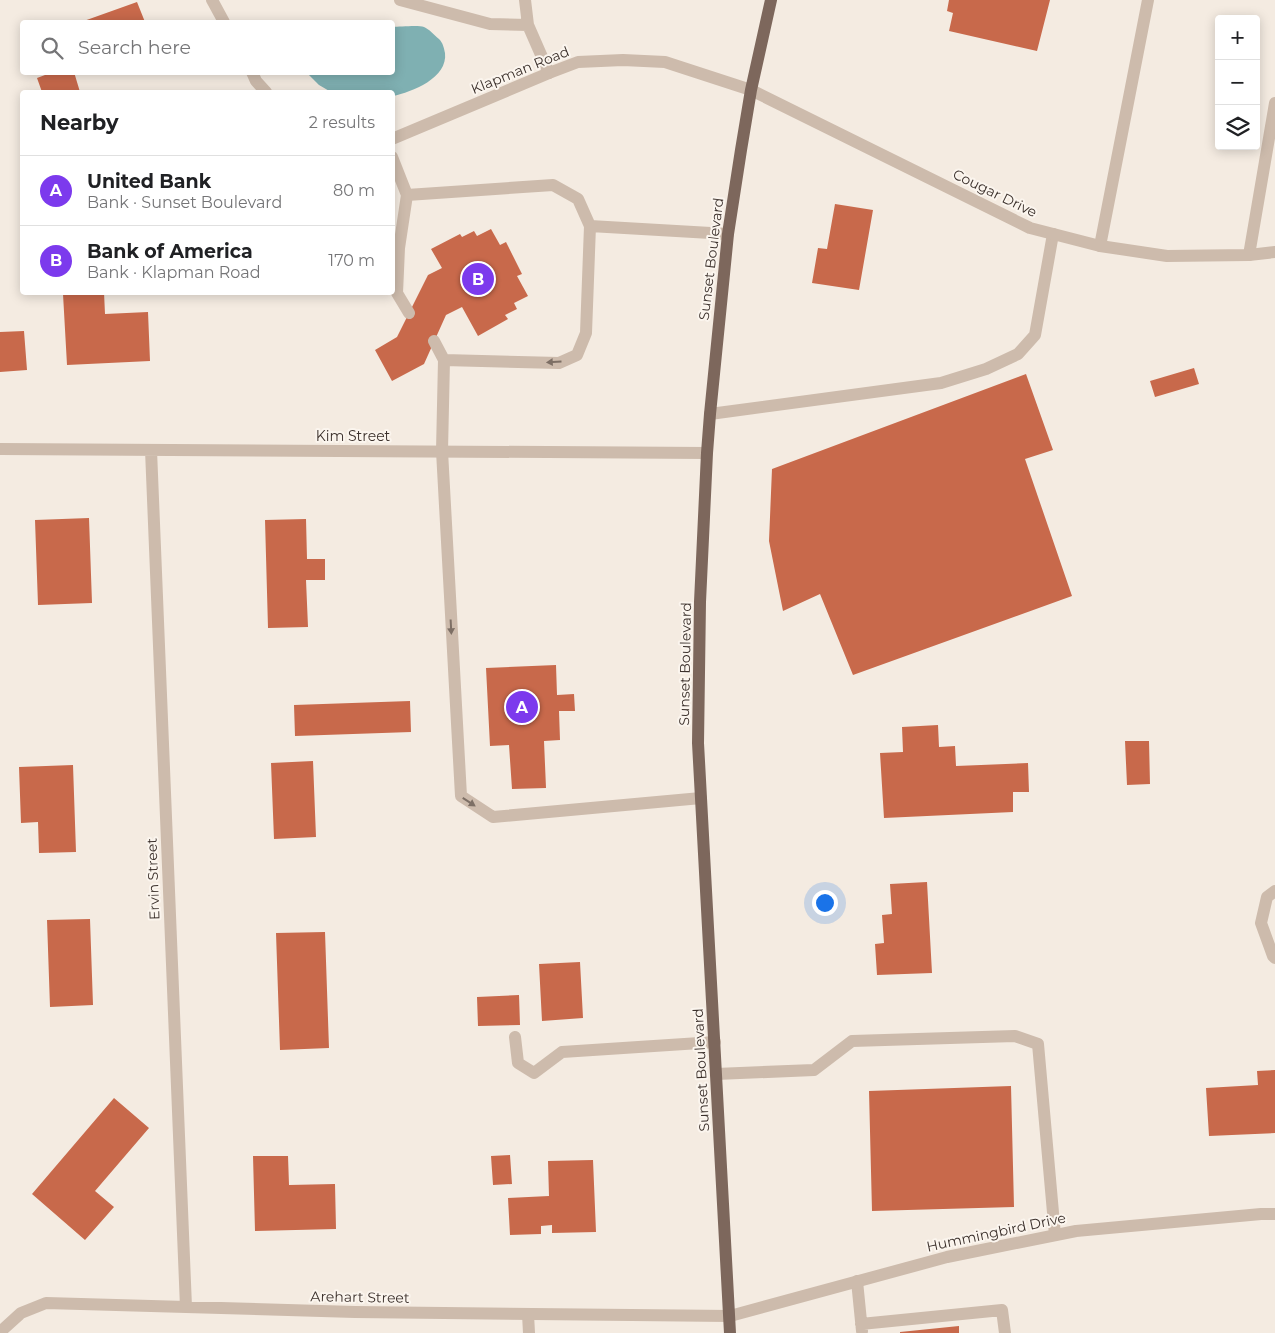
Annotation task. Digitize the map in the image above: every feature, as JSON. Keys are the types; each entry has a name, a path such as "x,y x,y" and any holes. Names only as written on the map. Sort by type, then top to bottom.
{"main road":[{"name":"Sunset Boulevard","path":"730,1333 698,743 700,602 707,453 728,234 751,90 771,0"}],"street":[{"path":"212,0 223,20"},
{"path":"400,0 490,24 528,25"},
{"path":"525,0 528,25 549,73"},
{"path":"1100,246 1148,0"},
{"name":"Klapman Road","path":"395,138 578,62 623,60 665,62 751,90"},
{"path":"253,75 264,90"},
{"name":"Cougar Drive","path":"751,90 1030,228 1100,246 1167,256 1250,255 1275,252"},
{"path":"1250,255 1275,103"},
{"path":"395,165 407,195 399,248 397,294 409,313"},
{"path":"407,195 553,184 578,200 590,226 586,333 577,355 559,362 444,360"},
{"path":"590,226 728,234"},
{"path":"710,414 941,383 986,369 1018,354 1034,335 1053,234"},
{"path":"434,341 444,360 442,451 460,796 492,817 701,798"},
{"name":"Kim Street","path":"0,449 707,453"},
{"name":"Ervin Street","path":"150,450 186,1307"},
{"path":"1275,891 1267,897 1262,923 1275,958"},
{"path":"716,1074 814,1070 852,1041 1015,1036 1038,1044 1055,1235"},
{"path":"515,1037 518,1062 534,1073 562,1052 715,1042"},
{"name":"Hummingbird Drive","path":"730,1316 947,1257 1076,1231 1275,1214"},
{"path":"857,1281 861,1329 1002,1310 1005,1333"},
{"name":"Arehart Street","path":"0,1332 21,1313 46,1304 355,1312 730,1316"},
{"path":"528,1314 529,1333"}],"water":[{"path":"395,27 424,27 439,39 445,53 441,70 435,77 419,87 395,95 395,90 328,90 309,75 395,75"}],"building":[{"path":"949,0 1050,0 1037,51 949,31 953,13 947,11"},
{"path":"137,2 144,20 87,20"},
{"path":"45,75 75,75 79,90 41,90 37,78"},
{"path":"835,204 873,210 859,290 812,283 818,248 827,249"},
{"path":"491,229 500,245 506,242 522,274 517,276 528,296 514,303 517,309 505,315 508,319 478,336 462,307 446,315 424,364 392,381 375,350 397,337 428,275 442,268 431,249 460,234 462,237 474,231 477,236"},
{"path":"63,295 104,295 105,314 148,312 150,361 67,365"},
{"path":"24,331 27,370 0,372 0,332"},
{"path":"1194,368 1199,384 1155,397 1150,381"},
{"path":"1026,374 1053,450 1025,459 1072,596 853,675 820,594 783,611 769,541 772,469"},
{"path":"89,518 92,603 38,605 35,520"},
{"path":"306,519 307,559 325,559 325,580 306,580 308,627 268,628 265,520"},
{"path":"556,665 557,695 574,694 575,711 559,711 560,740 544,741 546,788 512,789 509,745 490,746 486,668"},
{"path":"410,701 411,732 295,736 294,705"},
{"path":"938,725 939,747 955,746 956,766 1028,763 1029,792 1013,792 1013,812 884,818 880,753 903,752 902,727"},
{"path":"1125,741 1149,741 1150,784 1127,785"},
{"path":"313,761 316,837 274,839 271,763"},
{"path":"73,765 76,852 39,853 38,822 21,823 19,767"},
{"path":"927,882 932,973 877,975 875,944 884,943 882,915 892,914 890,884"},
{"path":"90,919 93,1005 50,1007 47,920"},
{"path":"325,932 329,1048 280,1050 276,933"},
{"path":"580,962 583,1018 542,1021 539,964"},
{"path":"519,995 520,1025 478,1026 477,997"},
{"path":"1275,1070 1275,1133 1209,1136 1206,1088 1258,1085 1257,1071"},
{"path":"1011,1086 1014,1207 872,1211 869,1091"},
{"path":"114,1098 149,1128 95,1191 114,1207 85,1240 32,1194"},
{"path":"510,1155 512,1184 493,1185 491,1156"},
{"path":"253,1156 288,1156 289,1185 335,1184 336,1229 255,1231"},
{"path":"593,1160 596,1232 552,1233 552,1225 541,1226 541,1234 510,1235 508,1198 549,1196 548,1161"},
{"path":"959,1326 959,1333 900,1333 900,1332"}],"place":[{"name":"Bank of America","path":"478,279"},
{"name":"United Bank","path":"522,707"}]}
